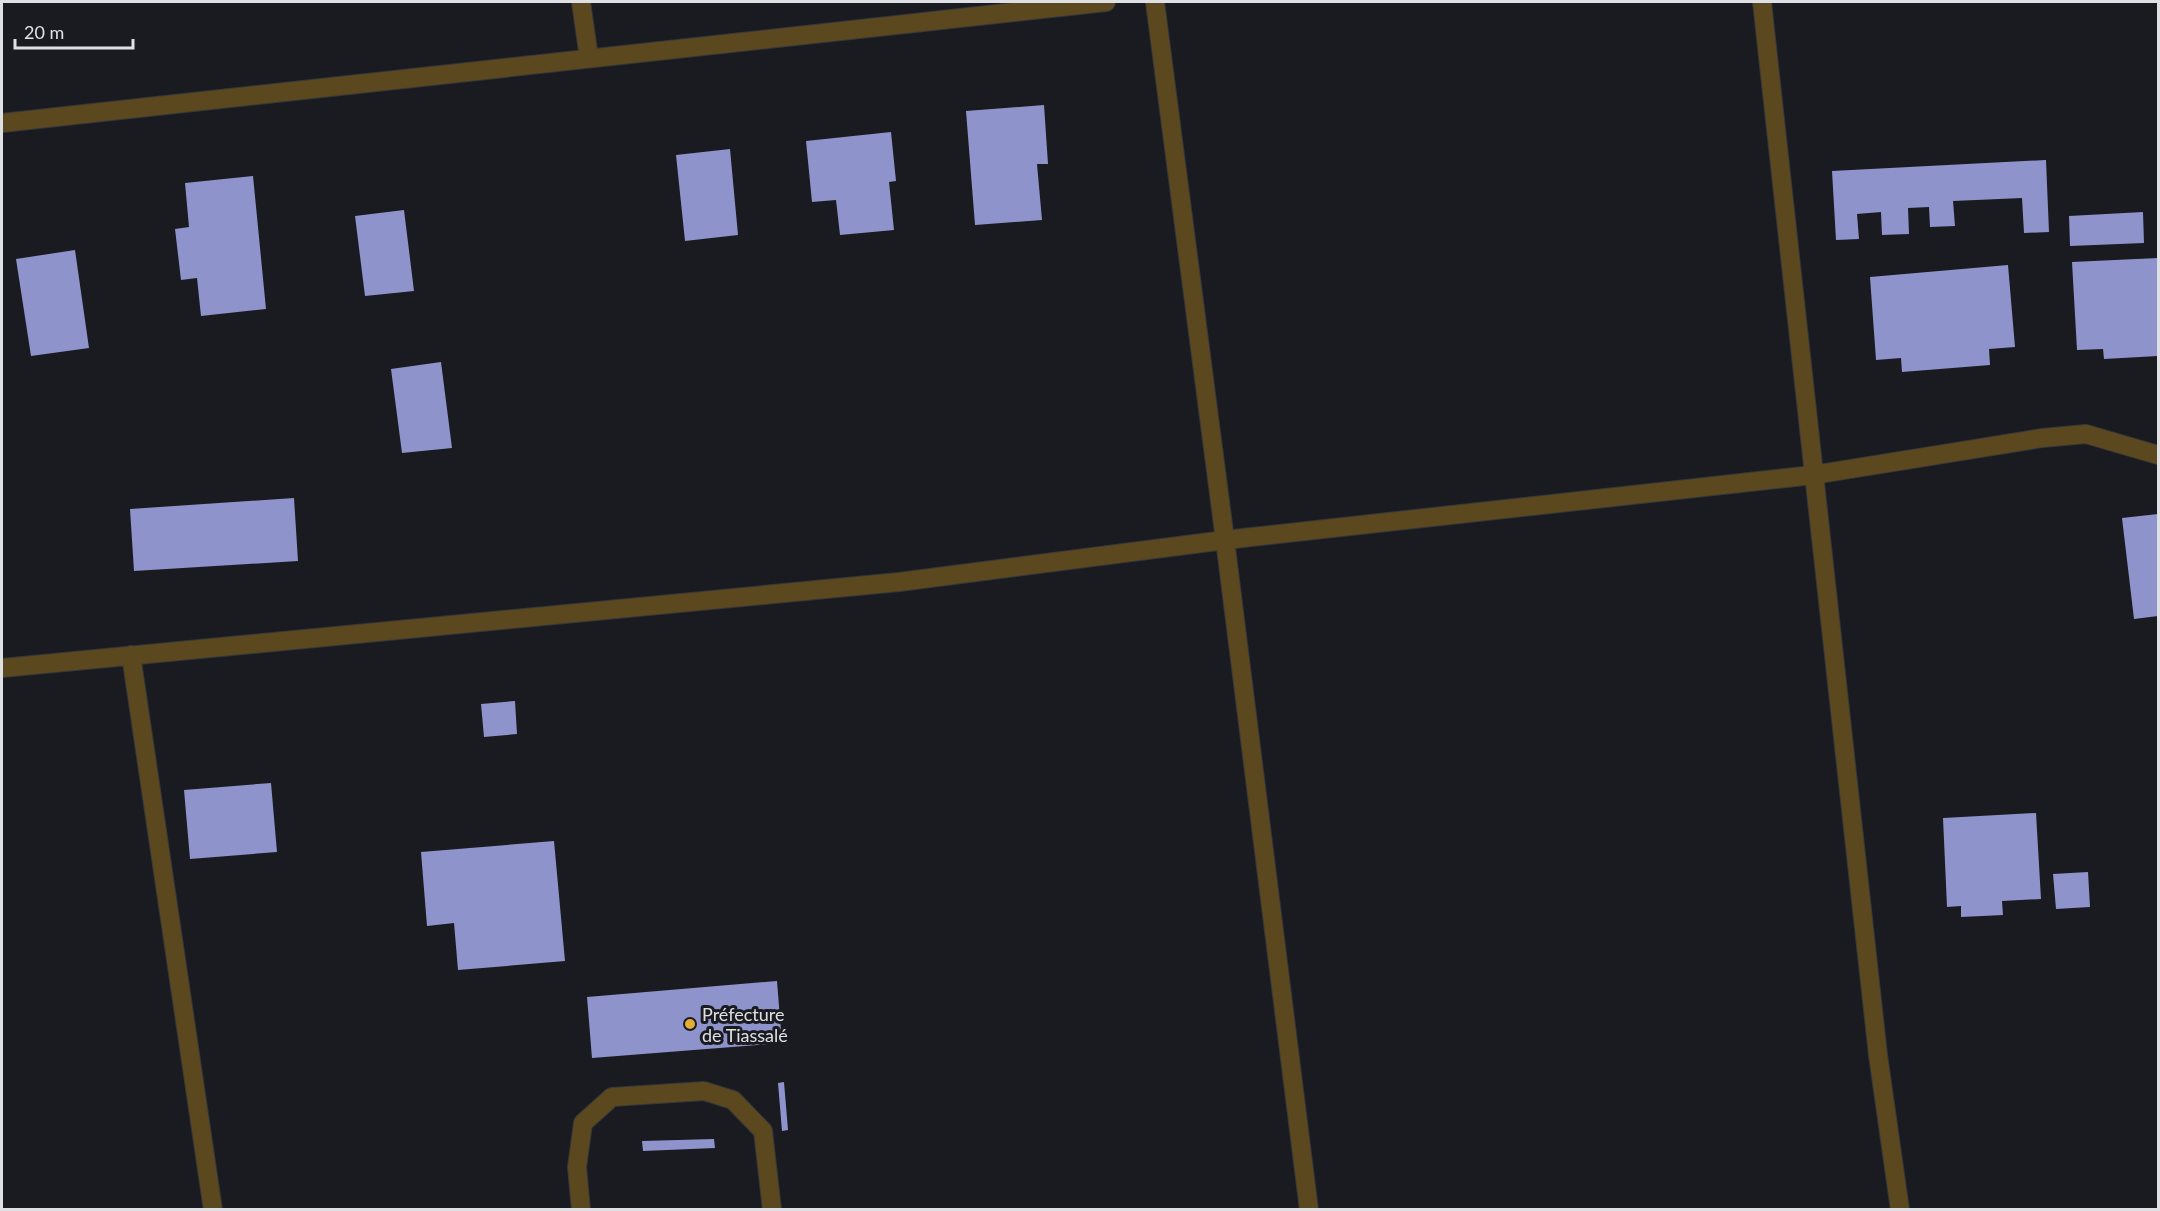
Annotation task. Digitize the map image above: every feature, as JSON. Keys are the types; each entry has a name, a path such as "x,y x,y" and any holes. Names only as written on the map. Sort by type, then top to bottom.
{"street":[{"path":"581,2 589,58"},
{"path":"2,123 1106,2"},
{"path":"1155,2 1309,1209"},
{"path":"1762,2 1878,1054 1900,1209"},
{"path":"2,668 899,582 1225,540 1813,475 2042,438 2086,434 2158,455"},
{"path":"131,655 213,1209"},
{"path":"581,1209 577,1167 583,1123 612,1096 704,1091 733,1101 764,1131 772,1209"}],"building":[{"path":"1044,105 1048,164 1037,164 1042,220 975,225 966,111"},
{"path":"891,132 896,181 889,182 894,230 840,235 836,200 812,202 806,141"},
{"path":"730,149 738,235 685,241 676,155"},
{"path":"2046,160 2049,232 2024,233 2022,198 1953,201 1955,226 1930,227 1929,207 1908,208 1909,234 1882,235 1881,212 1857,214 1859,239 1836,240 1832,171"},
{"path":"253,176 266,309 201,316 197,278 181,280 175,229 189,227 185,183"},
{"path":"404,210 414,291 365,296 355,216"},
{"path":"2143,212 2144,243 2070,246 2069,216"},
{"path":"75,250 89,348 31,356 16,259"},
{"path":"2158,258 2158,356 2104,359 2103,349 2077,350 2072,262"},
{"path":"2008,265 2015,347 1989,349 1990,365 1902,372 1901,358 1876,360 1870,277"},
{"path":"441,362 452,448 402,453 391,369"},
{"path":"294,498 298,561 134,571 130,509"},
{"path":"2158,514 2158,616 2134,619 2122,518"},
{"path":"515,701 517,734 484,737 481,704"},
{"path":"271,783 277,852 190,859 184,790"},
{"path":"2036,813 2041,899 2002,901 2003,915 1961,917 1961,906 1947,907 1943,818"},
{"path":"554,841 565,961 458,970 454,923 427,926 421,852"},
{"path":"2088,872 2090,907 2056,909 2053,874"},
{"path":"777,981 782,1043 592,1058 587,997"},
{"path":"784,1082 788,1130 782,1131 778,1083"},
{"path":"714,1139 715,1148 643,1151 642,1141"}],"place":[{"name":"Préfecture de Tiassalé","path":"690,1024"}]}
